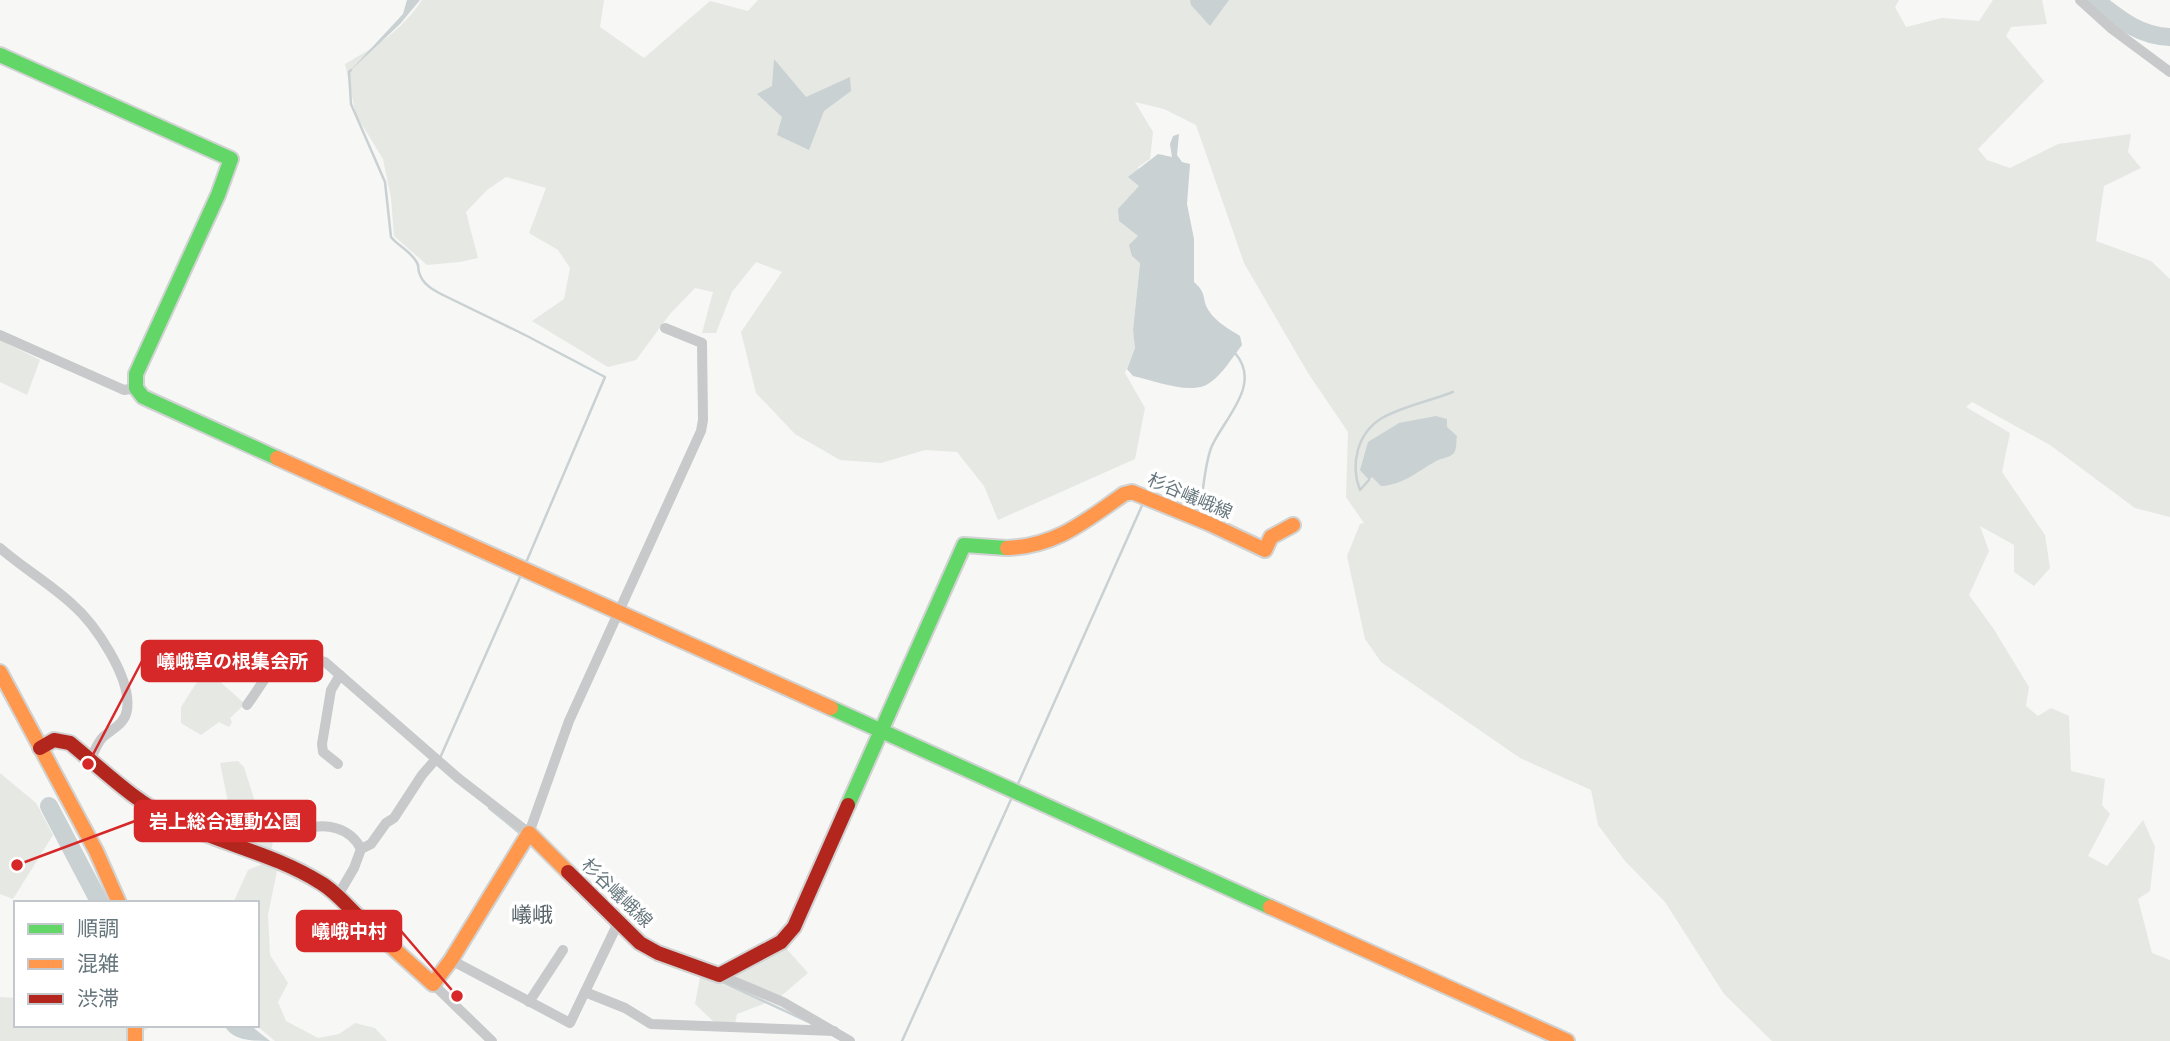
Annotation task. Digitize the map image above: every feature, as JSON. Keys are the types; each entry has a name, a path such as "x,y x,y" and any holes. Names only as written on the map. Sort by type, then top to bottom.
{"street":[{"path":"2080,0 2112,29 2170,72"},
{"path":"0,55 231,159 218,195 136,374 136,388 143,397 1567,1041"},
{"path":"433,984 451,960 528,833 569,721 701,431 702,342 665,328"},
{"path":"0,335 124,390 136,388"},
{"name":"杉谷嶬峨線","path":"528,833 640,943 658,953 719,975 788,936 964,545 995,548 1041,543 1061,536 1124,494 1132,492 1265,550 1271,537 1293,525"},
{"path":"0,548 82,614 120,669 127,710 124,719 102,738 90,760"},
{"path":"247,705 264,683 270,669 278,663 294,657 325,662 436,759 528,833"},
{"path":"0,672 96,851 118,901"},
{"path":"338,764 323,752 322,744 331,690 340,675"},
{"path":"40,748 50,740 60,739 70,743 148,807 174,821 273,858 323,884 492,1041"},
{"path":"337,897 354,868 361,849 371,844 386,823 394,818 422,775 436,759"},
{"path":"303,830 315,825 335,828 358,842 361,849"},
{"path":"451,960 570,1023 618,923"},
{"path":"529,1002 564,950"},
{"path":"719,975 783,1002 850,1041"},
{"path":"585,992 625,1009 651,1024 834,1031"}],"shaded area":[{"path":"407,0 420,0 400,24 349,72 403,14"},
{"path":"422,0 604,0 600,27 644,58 710,1 748,11 758,0 1899,0 1895,7 1906,27 1942,18 1979,21 1993,0 2042,0 2047,24 2011,27 2006,36 2044,81 1978,149 1987,160 2010,168 2058,144 2131,134 2128,152 2141,168 2104,186 2096,241 2151,261 2170,279 2170,517 2135,508 2050,445 1972,402 1966,407 2010,433 2002,472 2045,535 2050,568 2034,586 2014,572 2014,545 1980,526 1989,551 1969,595 2029,687 2026,706 2038,716 2051,708 2069,716 2071,771 2105,779 2102,805 2110,814 2088,856 2107,866 2143,820 2155,847 2150,891 2138,899 2152,953 2170,960 2170,1041 1772,1041 1724,994 1665,902 1625,861 1598,825 1591,790 1520,758 1381,662 1365,639 1347,556 1360,524 1364,523 1346,497 1348,432 1308,373 1244,263 1196,125 1164,109 1135,102 1153,132 1150,159 1138,167 1139,186 1119,221 1138,236 1140,262 1133,330 1135,348 1125,373 1145,408 1135,459 998,520 984,486 957,452 925,450 881,463 840,460 795,434 756,393 741,332 782,272 756,262 732,292 716,333 702,333 713,292 695,288 670,314 636,360 608,367 532,321 564,299 570,268 558,250 529,233 546,188 506,177 487,190 466,212 478,258 427,265 394,236 391,198 383,159 356,115 345,64 388,37"},
{"path":"1190,0 1229,0 1210,26 1191,5"},
{"path":"774,59 806,97 850,77 851,91 824,111 809,150 777,135 782,117 757,94 772,86"},
{"path":"1179,134 1177,155 1182,162 1190,164 1187,204 1194,239 1194,282 1203,293 1212,315 1240,336 1242,345 1215,379 1196,388 1178,387 1133,376 1127,369 1135,348 1133,330 1140,263 1132,256 1129,245 1138,236 1119,221 1118,209 1139,186 1128,177 1158,154 1172,157 1170,144 1173,136"},
{"path":"0,340 40,360 27,395 0,382"},
{"path":"1436,416 1447,419 1447,427 1457,436 1453,454 1389,485 1381,486 1372,477 1369,480 1360,470 1368,442 1399,423"},
{"path":"204,671 245,704 230,718 232,722 229,727 219,722 201,735 181,723 181,707"},
{"path":"238,761 244,767 255,802 279,813 271,851 250,846 250,823 230,812 220,763"},
{"path":"0,773 36,803 53,835 13,899 0,894"},
{"path":"270,861 278,866 268,915 270,955 288,983 278,1002 286,1021 318,1038 339,1034 355,1023 375,1028 387,1041 275,1041 258,1027 259,901 234,901 248,870"},
{"path":"784,946 808,973 780,997 731,975"},
{"path":"700,977 766,1003 737,1014 735,1024 714,1022 695,1004"},
{"path":"0,997 14,998 14,1027 149,1027 131,1041 0,1041"},
{"path":"226,1027 252,1027 270,1041 237,1037"}],"waterway":[{"path":"2095,0 2139,30 2170,37"},
{"path":"351,70 351,104 385,182 391,237 413,257 425,283 439,293 605,377 525,565"},
{"path":"1200,513 1211,448 1243,389 1245,377 1235,353"},
{"path":"1369,480 1360,490 1356,460 1361,441 1373,424 1399,410 1453,392"},
{"path":"1017,786 1144,501"},
{"path":"440,758 521,575"},
{"path":"902,1041 1013,795"},
{"path":"49,806 99,901"},
{"path":"489,808 522,835"},
{"path":"720,981 811,1023 813,1028"}],"traffic: fast":[{"path":"0,55 231,159 218,195 136,374 136,388 143,397 277,458"},
{"path":"848,805 964,545 1007,548"},
{"path":"831,708 1270,907"}],"traffic: slow":[{"path":"277,458 831,708"},
{"path":"1007,548 1041,543 1056,537 1124,494 1132,492 1265,550 1271,537 1293,525"},
{"path":"0,672 96,851 118,901"},
{"path":"361,919 433,984 451,960 529,833 568,872"},
{"path":"1270,907 1567,1041"},
{"path":"135,1027 135,1041"}],"traffic: jam":[{"path":"40,748 54,740 70,743 120,785 159,813 303,873 332,891 361,919"},
{"path":"568,872 640,943 658,953 719,975 781,942 794,927 848,805"}],"place":[{"name":"嶬峨草の根集会所","path":"88,764"},
{"name":"岩上総合運動公園","path":"17,865"},
{"name":"嶬峨中村","path":"457,996"}],"district":[{"name":"嶬峨","path":"532,915"}]}
